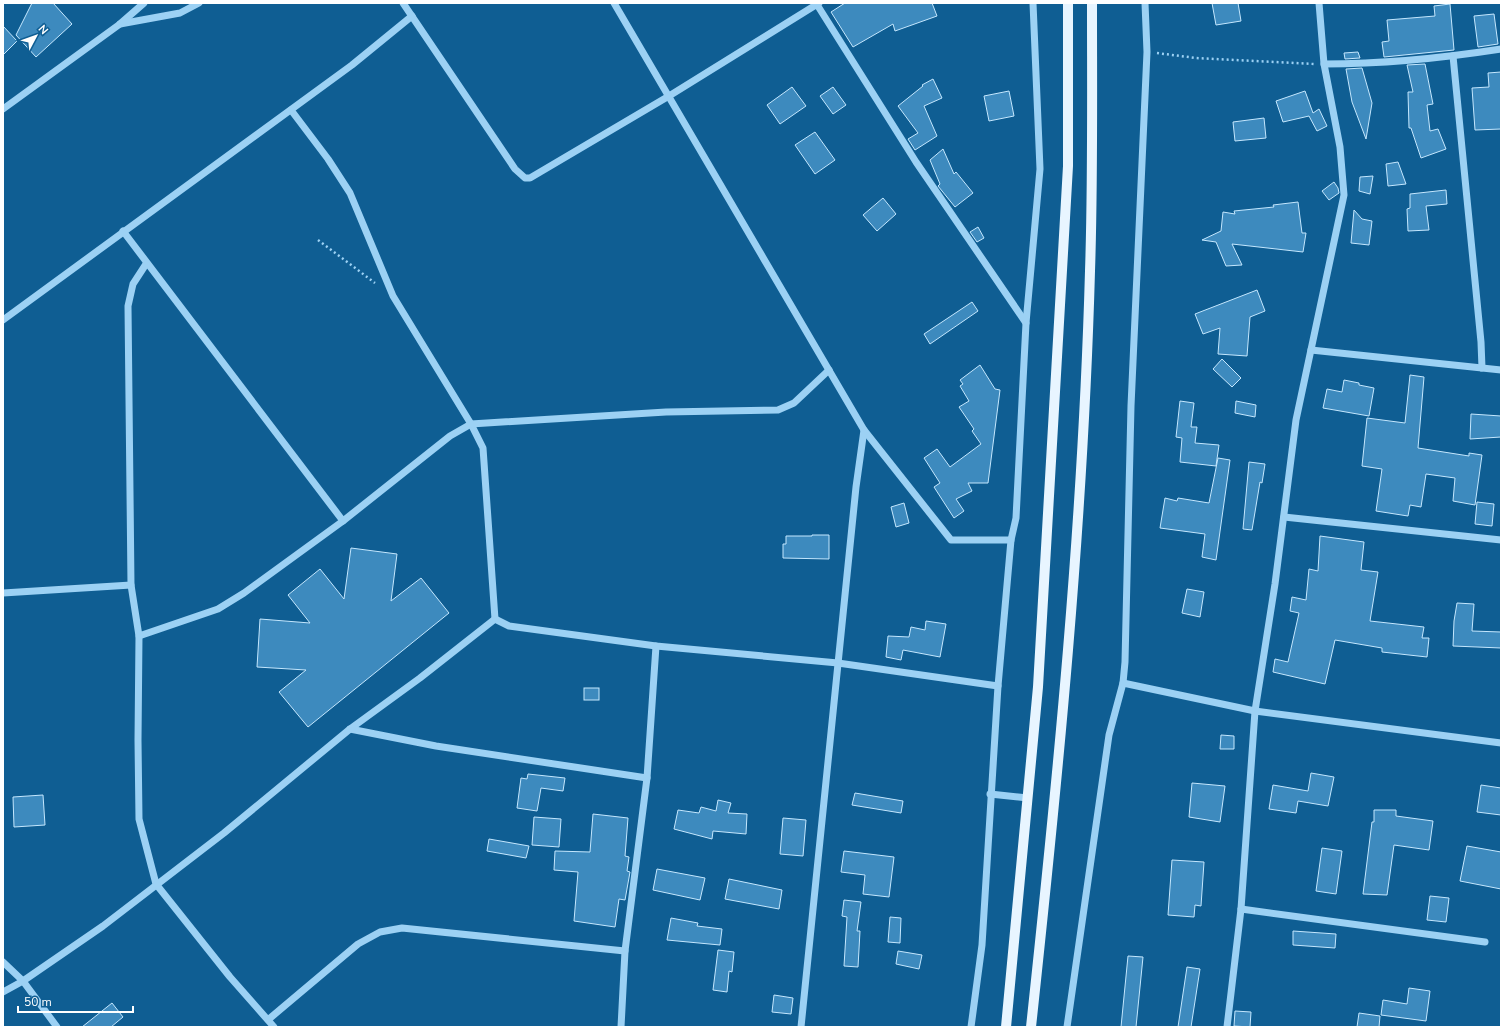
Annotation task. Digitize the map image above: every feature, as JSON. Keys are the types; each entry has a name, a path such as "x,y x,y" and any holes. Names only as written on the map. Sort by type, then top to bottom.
{"main road":[{"path":"1006,1027 1038,687 1067,189 1069,51 1068,3"},
{"path":"1031,1027 1056,789 1082,442 1090,271 1092,3"}],"street":[{"path":"3,109 120,24 144,3"},
{"path":"120,24 180,13 199,3"},
{"path":"403,3 515,169 525,178 530,178 669,96 817,3 916,162 1026,323"},
{"path":"614,3 864,430 951,540 1011,540"},
{"path":"971,1027 982,945 990,794 998,686 1011,540 1016,518 1026,323 1040,169 1033,3"},
{"path":"1066,1027 1109,735 1123,683 1131,406 1146,52 1145,3"},
{"path":"1226,1027 1241,909 1255,711 1284,516 1296,420 1344,195 1340,147 1324,64 1319,3"},
{"path":"3,320 352,65 412,16"},
{"path":"1324,64 1352,64 1453,56 1501,49"},
{"path":"1453,56 1482,342 1482,368"},
{"path":"291,110 339,175 350,193 392,296 471,424 485,455 495,619"},
{"path":"123,232 343,521"},
{"path":"146,264 133,284 128,306 131,585 139,636 139,819 156,884 230,977 269,1019 274,1027"},
{"path":"1311,350 1501,370"},
{"path":"139,636 218,609 285,565 450,436 471,424 666,412 773,411 786,408 794,404 829,370"},
{"path":"801,1027 856,487 864,430"},
{"path":"1284,516 1501,540"},
{"path":"3,593 131,585"},
{"path":"495,619 509,626 656,646 838,662 998,686"},
{"path":"3,992 22,981 103,926 224,833 350,729 420,678 495,619"},
{"path":"621,1027 625,951 647,778 656,646"},
{"path":"1123,683 1255,711 1501,743"},
{"path":"350,729 436,746 647,778"},
{"path":"990,794 1028,798"},
{"path":"1241,909 1485,942"},
{"path":"269,1019 358,944 380,932 402,928 625,951"},
{"path":"3,962 22,981 57,1027"}],"path":[{"path":"1146,52 1196,58 1324,64"},
{"path":"318,240 392,296"}],"building":[{"path":"32,3 53,3 72,24 36,57 16,35"},
{"path":"845,3 932,3 937,16 895,31 893,24 853,47 831,12"},
{"path":"1212,3 1238,3 1241,21 1216,25"},
{"path":"1450,4 1454,50 1384,57 1382,42 1389,41 1387,20 1435,16 1434,6"},
{"path":"1494,14 1498,44 1478,47 1474,16"},
{"path":"3,26 17,41 3,55"},
{"path":"1358,52 1360,58 1345,59 1344,53"},
{"path":"1425,64 1433,104 1427,105 1430,131 1438,129 1446,149 1421,158 1411,128 1409,128 1408,92 1413,92 1407,65"},
{"path":"1362,68 1372,103 1366,139 1352,102 1346,69"},
{"path":"1501,72 1501,129 1475,130 1472,88 1489,87 1488,73"},
{"path":"933,79 942,98 924,106 937,136 915,150 908,139 918,133 898,106 923,86 922,85"},
{"path":"792,87 806,106 780,124 767,105"},
{"path":"833,87 846,105 833,114 820,96"},
{"path":"1009,91 1014,116 989,121 984,96"},
{"path":"1305,91 1313,113 1319,109 1327,126 1317,131 1309,116 1283,122 1276,101"},
{"path":"1264,118 1266,138 1235,141 1233,122"},
{"path":"815,132 835,160 815,174 795,145"},
{"path":"943,149 954,174 956,172 973,193 955,207 938,186 940,184 930,160"},
{"path":"1398,162 1406,184 1388,186 1386,164"},
{"path":"1373,176 1370,194 1359,191 1360,177"},
{"path":"1334,182 1339,193 1329,200 1322,191"},
{"path":"1446,190 1447,204 1426,206 1429,230 1408,231 1407,209 1410,208 1410,194"},
{"path":"883,198 896,214 877,231 863,215"},
{"path":"1298,202 1302,233 1306,233 1303,252 1232,244 1242,265 1226,266 1216,242 1202,240 1221,231 1223,212 1235,214 1234,211 1274,207 1273,205"},
{"path":"1354,210 1362,219 1372,221 1369,245 1351,243"},
{"path":"978,227 984,238 977,242 970,232"},
{"path":"1257,290 1265,311 1250,317 1247,356 1218,354 1220,328 1203,334 1195,314"},
{"path":"972,302 978,311 930,344 924,334"},
{"path":"1222,359 1241,378 1232,387 1213,369"},
{"path":"980,365 995,389 1000,390 988,483 968,483 972,491 956,499 964,511 954,518 934,487 940,483 924,458 937,449 950,467 981,444 972,431 974,429 959,407 969,401 960,386 963,384 960,380"},
{"path":"1410,375 1424,377 1418,448 1469,456 1469,453 1482,455 1475,505 1453,501 1455,478 1426,474 1421,507 1410,505 1408,516 1376,511 1382,469 1362,466 1367,418 1405,423"},
{"path":"1344,380 1374,388 1369,416 1323,408 1327,389 1342,392"},
{"path":"1180,401 1194,403 1191,427 1197,427 1195,443 1219,445 1216,466 1180,462 1182,438 1176,437"},
{"path":"1236,401 1256,405 1255,417 1235,413"},
{"path":"1471,414 1501,416 1501,437 1470,439"},
{"path":"1218,458 1230,460 1216,560 1202,557 1205,534 1160,528 1165,498 1177,501 1178,498 1209,503"},
{"path":"1249,462 1265,464 1262,483 1260,482 1252,530 1243,529"},
{"path":"1477,502 1494,504 1492,526 1475,524"},
{"path":"904,503 909,523 896,527 891,507"},
{"path":"829,535 829,559 783,558 783,544 786,544 786,536"},
{"path":"1320,536 1364,542 1361,570 1378,572 1370,621 1424,627 1422,638 1429,638 1427,657 1382,652 1382,648 1335,640 1325,684 1273,672 1275,659 1288,662 1299,613 1290,611 1292,597 1306,600 1309,569 1318,571"},
{"path":"351,548 397,554 391,601 421,578 449,613 308,727 279,692 306,670 257,667 260,619 310,623 288,595 320,569 344,599"},
{"path":"1187,589 1204,592 1200,617 1182,613"},
{"path":"1457,603 1474,604 1472,631 1501,632 1501,648 1453,646 1454,621"},
{"path":"926,621 946,624 940,657 903,650 901,660 886,657 888,636 909,637 911,627 925,630"},
{"path":"584,688 599,688 599,700 584,700"},
{"path":"1221,735 1234,736 1234,749 1220,749"},
{"path":"1311,773 1334,777 1328,806 1298,801 1296,813 1269,809 1273,785 1308,791"},
{"path":"528,774 565,778 563,791 541,788 537,811 517,808 521,778 527,779"},
{"path":"1192,783 1225,786 1220,822 1189,817"},
{"path":"1481,785 1501,788 1501,815 1477,812"},
{"path":"855,793 903,801 901,813 852,805"},
{"path":"43,795 45,825 14,827 13,797"},
{"path":"718,800 731,803 728,813 747,814 746,834 713,831 712,839 674,829 678,810 699,813 701,807 716,811"},
{"path":"1374,810 1396,810 1396,816 1433,821 1429,850 1394,845 1387,895 1363,894 1372,822 1374,822"},
{"path":"593,814 628,818 625,856 629,857 627,871 630,872 625,900 619,899 615,927 574,921 578,872 554,870 555,851 590,852"},
{"path":"534,817 561,819 559,847 532,845"},
{"path":"783,818 806,820 803,856 780,854"},
{"path":"489,839 529,846 526,858 487,851"},
{"path":"1467,846 1501,852 1501,889 1460,881"},
{"path":"1322,848 1342,851 1336,894 1316,891"},
{"path":"844,851 894,857 889,897 863,894 865,875 841,872"},
{"path":"1172,860 1204,862 1201,906 1195,905 1194,917 1168,915"},
{"path":"657,869 705,878 700,900 653,890"},
{"path":"729,879 782,890 779,909 725,899"},
{"path":"1430,896 1449,898 1446,922 1427,920"},
{"path":"844,900 861,902 857,931 860,931 858,967 844,966 847,917 842,916"},
{"path":"890,917 901,918 900,943 888,942"},
{"path":"671,918 698,923 697,926 722,929 720,945 667,940"},
{"path":"1293,931 1336,934 1335,948 1293,945"},
{"path":"718,950 734,952 732,972 729,971 727,992 713,990"},
{"path":"898,951 922,955 919,969 896,964"},
{"path":"1128,956 1143,957 1136,1027 1121,1027"},
{"path":"1187,967 1200,969 1191,1027 1178,1027"},
{"path":"1409,988 1430,991 1426,1021 1381,1015 1383,1000 1407,1004"},
{"path":"774,995 793,998 791,1014 772,1012"},
{"path":"112,1003 123,1017 111,1027 82,1027"},
{"path":"1235,1011 1251,1012 1250,1027 1234,1026"},
{"path":"1359,1013 1380,1016 1379,1027 1357,1027"}]}
